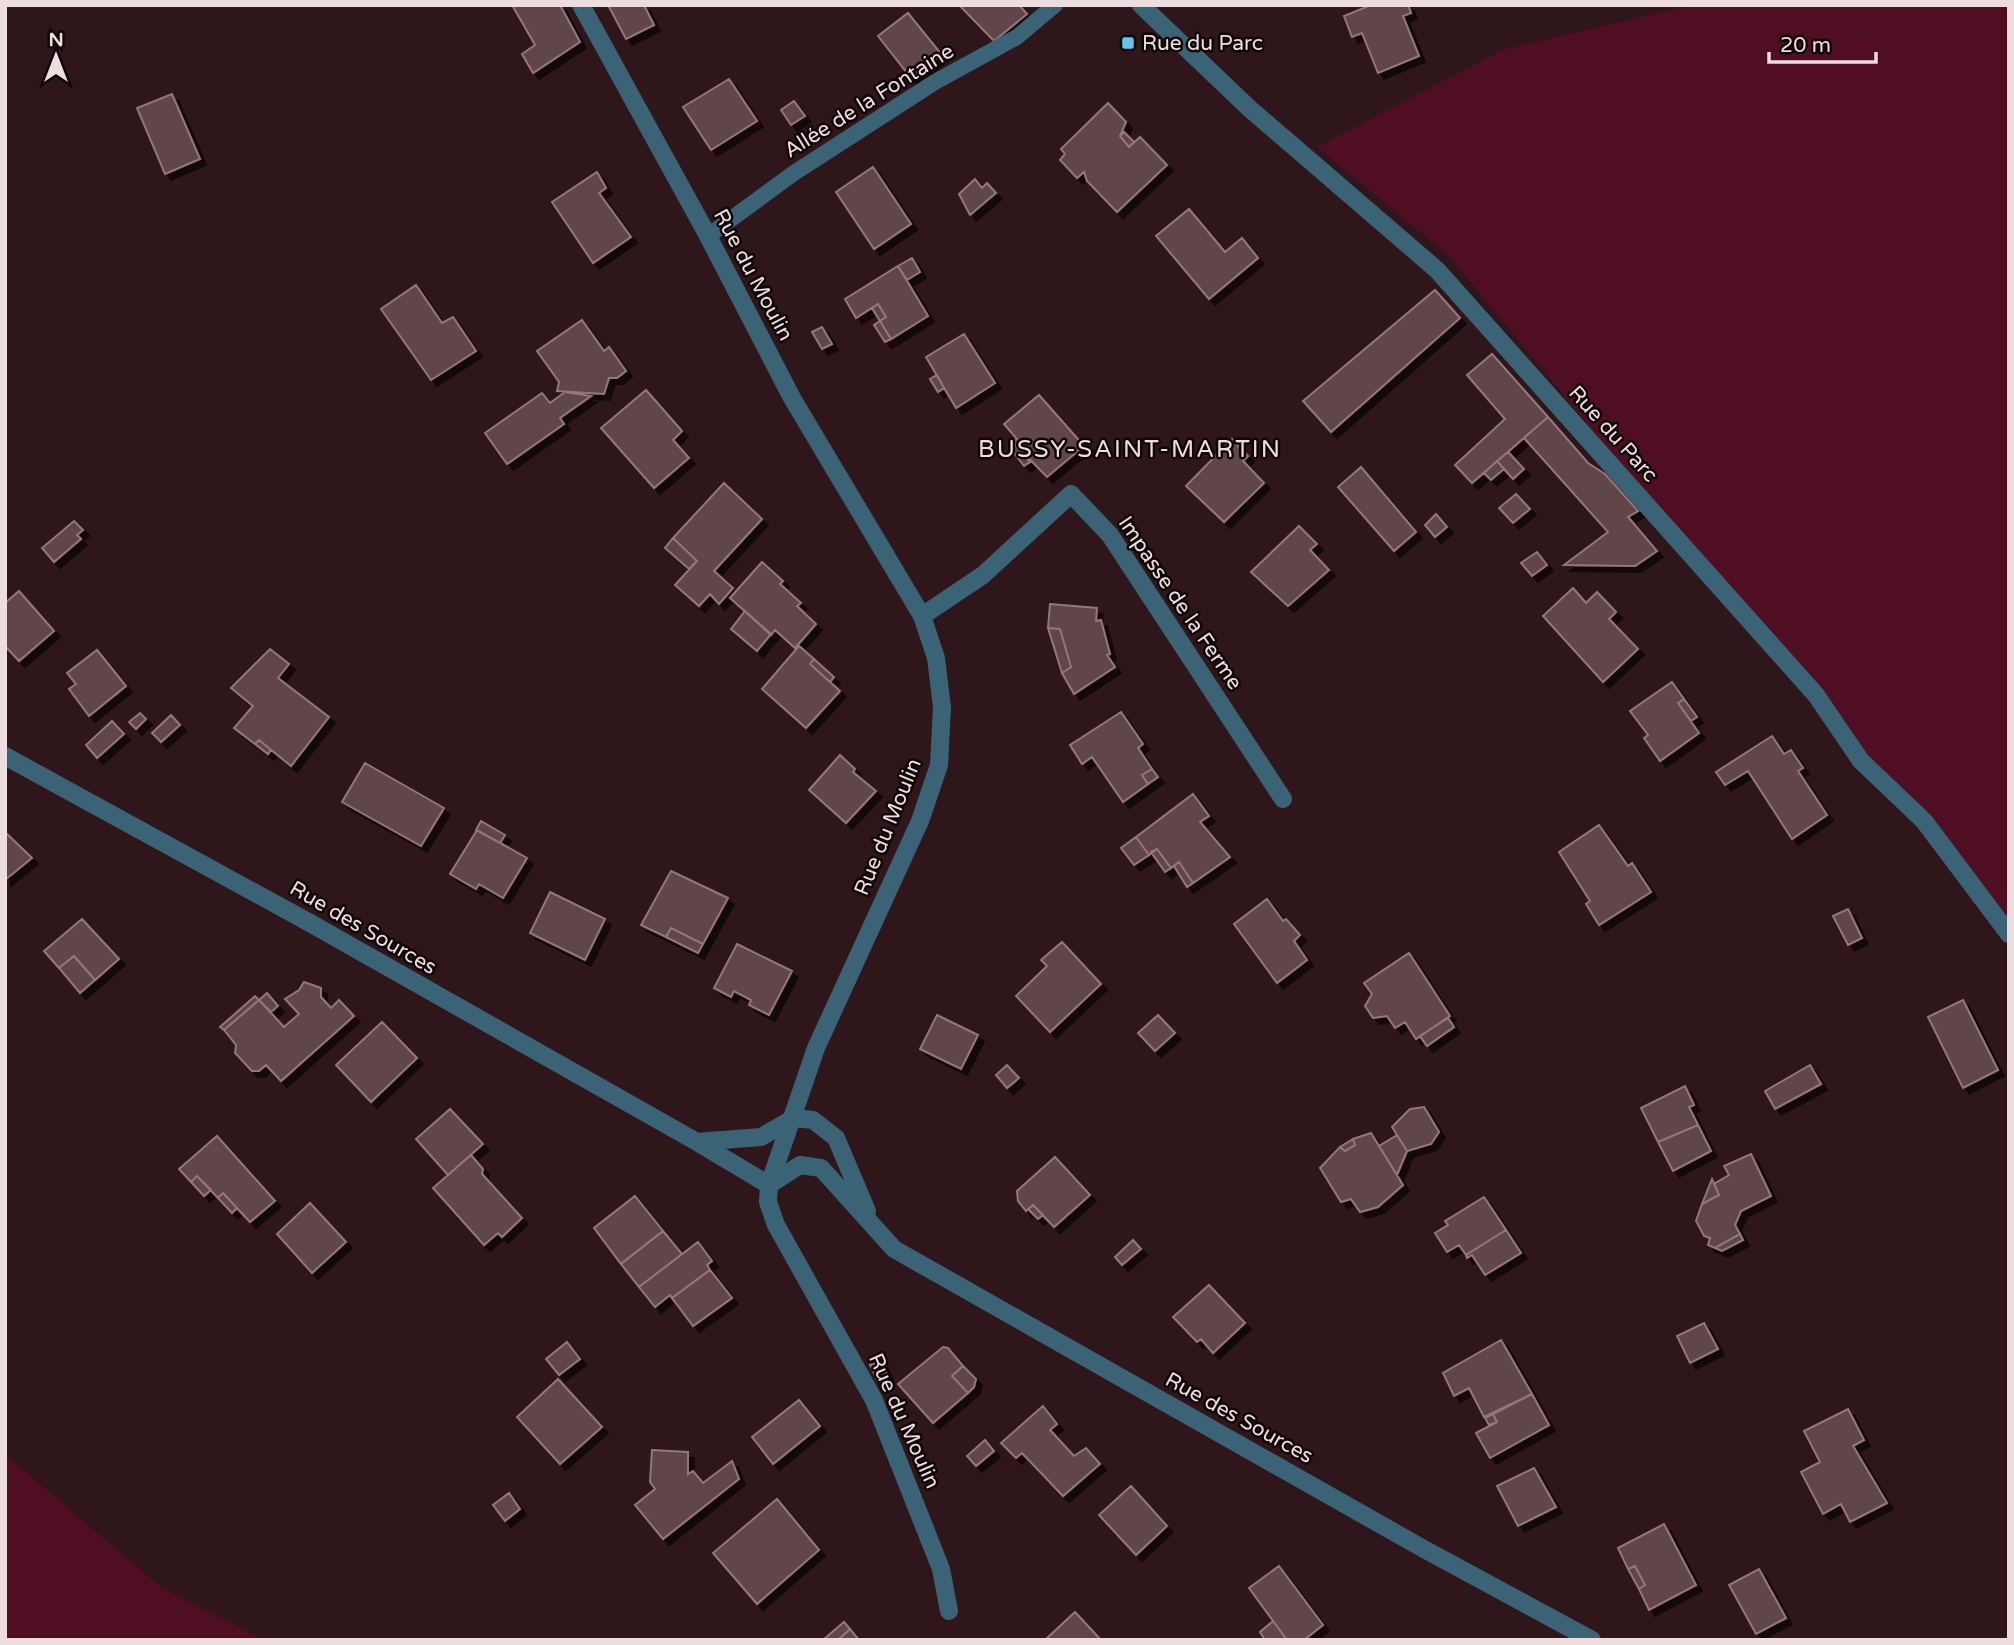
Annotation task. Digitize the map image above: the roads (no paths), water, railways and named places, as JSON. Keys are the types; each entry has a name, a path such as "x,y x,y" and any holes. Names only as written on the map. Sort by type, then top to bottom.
{"street":[{"name":"Rue du Moulin","path":"581,5 708,236 792,398 922,617 936,658 943,707 939,765 920,821 816,1048 769,1185 768,1202 776,1225 874,1400 940,1569 949,1611"},
{"name":"Rue du Parc","path":"1141,5 1250,109 1437,270 1816,695 1861,761 1924,821 2009,934"},
{"name":"Impasse de la Ferme","path":"922,617 983,575 1071,494 1110,535 1283,799"},
{"name":"Rue des Sources","path":"5,756 310,923 769,1185 800,1165 821,1168 894,1249 1422,1548 1592,1640"},
{"path":"697,1142 761,1137 794,1118"},
{"name":"Rue des Sources","path":"794,1118 813,1120 836,1138 872,1224"}],"lane":[{"name":"Allée de la Fontaine","path":"708,236 794,173 935,82 1017,37 1055,5"}],"place":[{"name":"Rue du Parc","path":"1128,43"}],"district":[{"name":"BUSSY-SAINT-MARTIN","path":"1130,449"}]}
